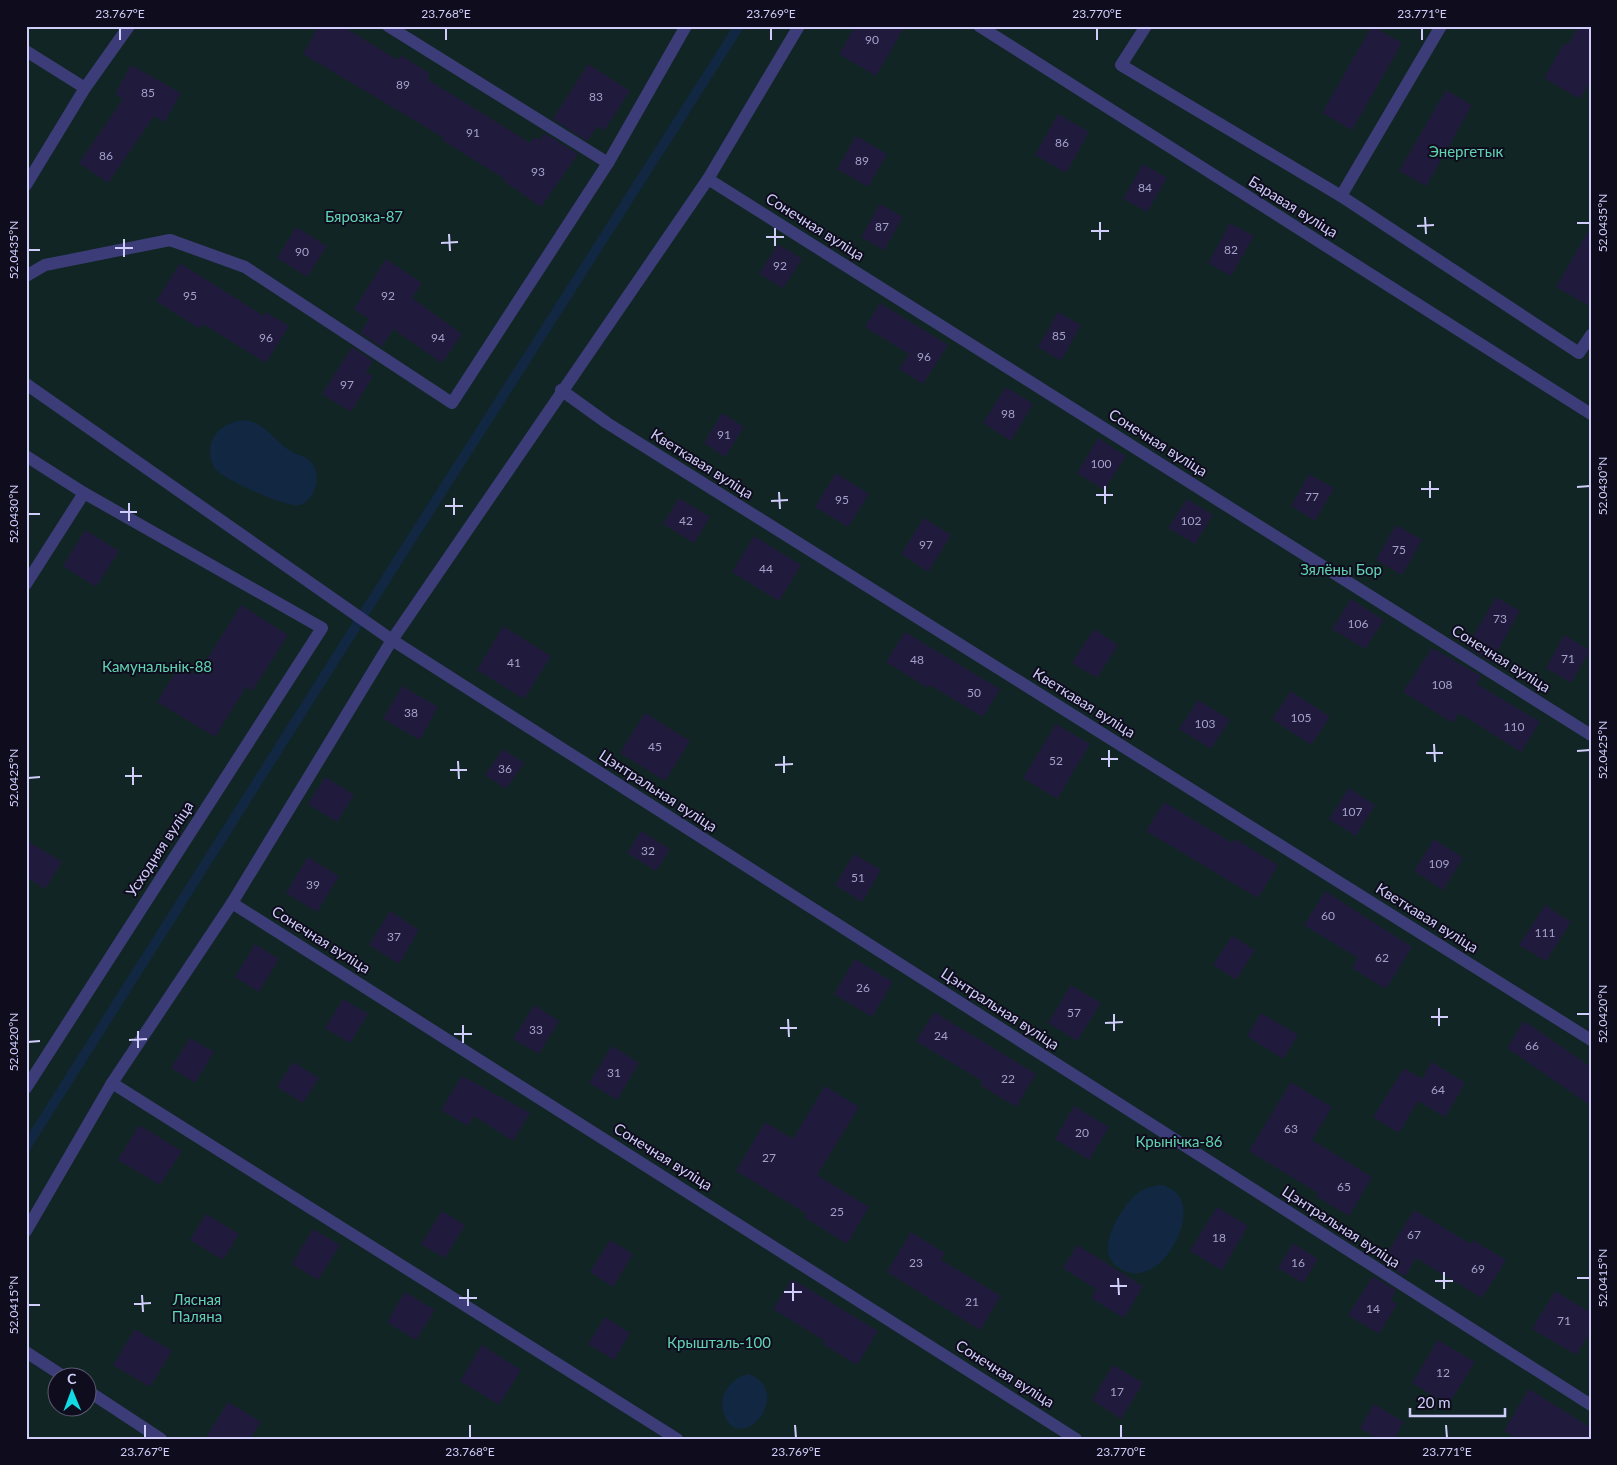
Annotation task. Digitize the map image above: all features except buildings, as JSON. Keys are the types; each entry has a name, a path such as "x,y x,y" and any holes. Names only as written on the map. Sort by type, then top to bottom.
{"lane":[{"path":"26,185 86,88 129,26"},
{"path":"388,26 608,163"},
{"path":"26,276 45,265 170,240 244,267 452,403 608,163 686,26"},
{"path":"26,1231 112,1083 232,903 392,640 561,390 708,179 799,26"},
{"name":"Баравая вуліца","path":"979,26 1591,414"},
{"path":"1146,26 1121,65 1341,196 1579,353 1591,335"},
{"path":"1341,196 1441,26"},
{"path":"26,51 86,88"},
{"name":"Сонечная вуліца","path":"708,179 1591,735"},
{"name":"Цэнтральная вуліца","path":"26,384 392,640 1591,1405"},
{"name":"Кветкавая вуліца","path":"561,390 615,429 1591,1040"},
{"path":"26,456 84,493 26,584"},
{"name":"Усходняя вуліца","path":"26,1088 322,628 84,493"},
{"name":"Сонечная вуліца","path":"232,903 1076,1439"},
{"path":"112,1083 677,1439"},
{"path":"26,1352 51,1368"},
{"path":"98,1398 162,1439"}],"green space":[{"path":"26,26 1591,26 1591,1439 26,1439"}],"water":[{"path":"246,420 266,429 286,448 307,459 313,465 316,471 316,485 311,497 306,502 300,505 293,505 271,498 231,480 216,470 212,464 210,454 213,438 221,428 233,422"},
{"path":"1163,1185 1175,1192 1182,1202 1181,1230 1165,1257 1154,1267 1142,1273 1128,1273 1115,1265 1110,1257 1108,1248 1109,1238 1113,1227 1125,1207 1138,1193 1153,1186"},
{"path":"748,1374 762,1383 767,1394 766,1407 759,1418 750,1426 740,1429 730,1425 723,1411 723,1398 732,1383"}],"waterway":[{"path":"26,1147 739,26"}],"park label":[{"name":"Энергетык","path":"1466,152"},
{"name":"Бярозка-87","path":"364,217"},
{"name":"Зялёны Бор","path":"1341,570"},
{"name":"Камунальнік-88","path":"157,667"},
{"name":"Крынічка-86","path":"1179,1142"},
{"name":"Лясная Паляна","path":"197,1308"},
{"name":"Крышталь-100","path":"719,1343"}]}
